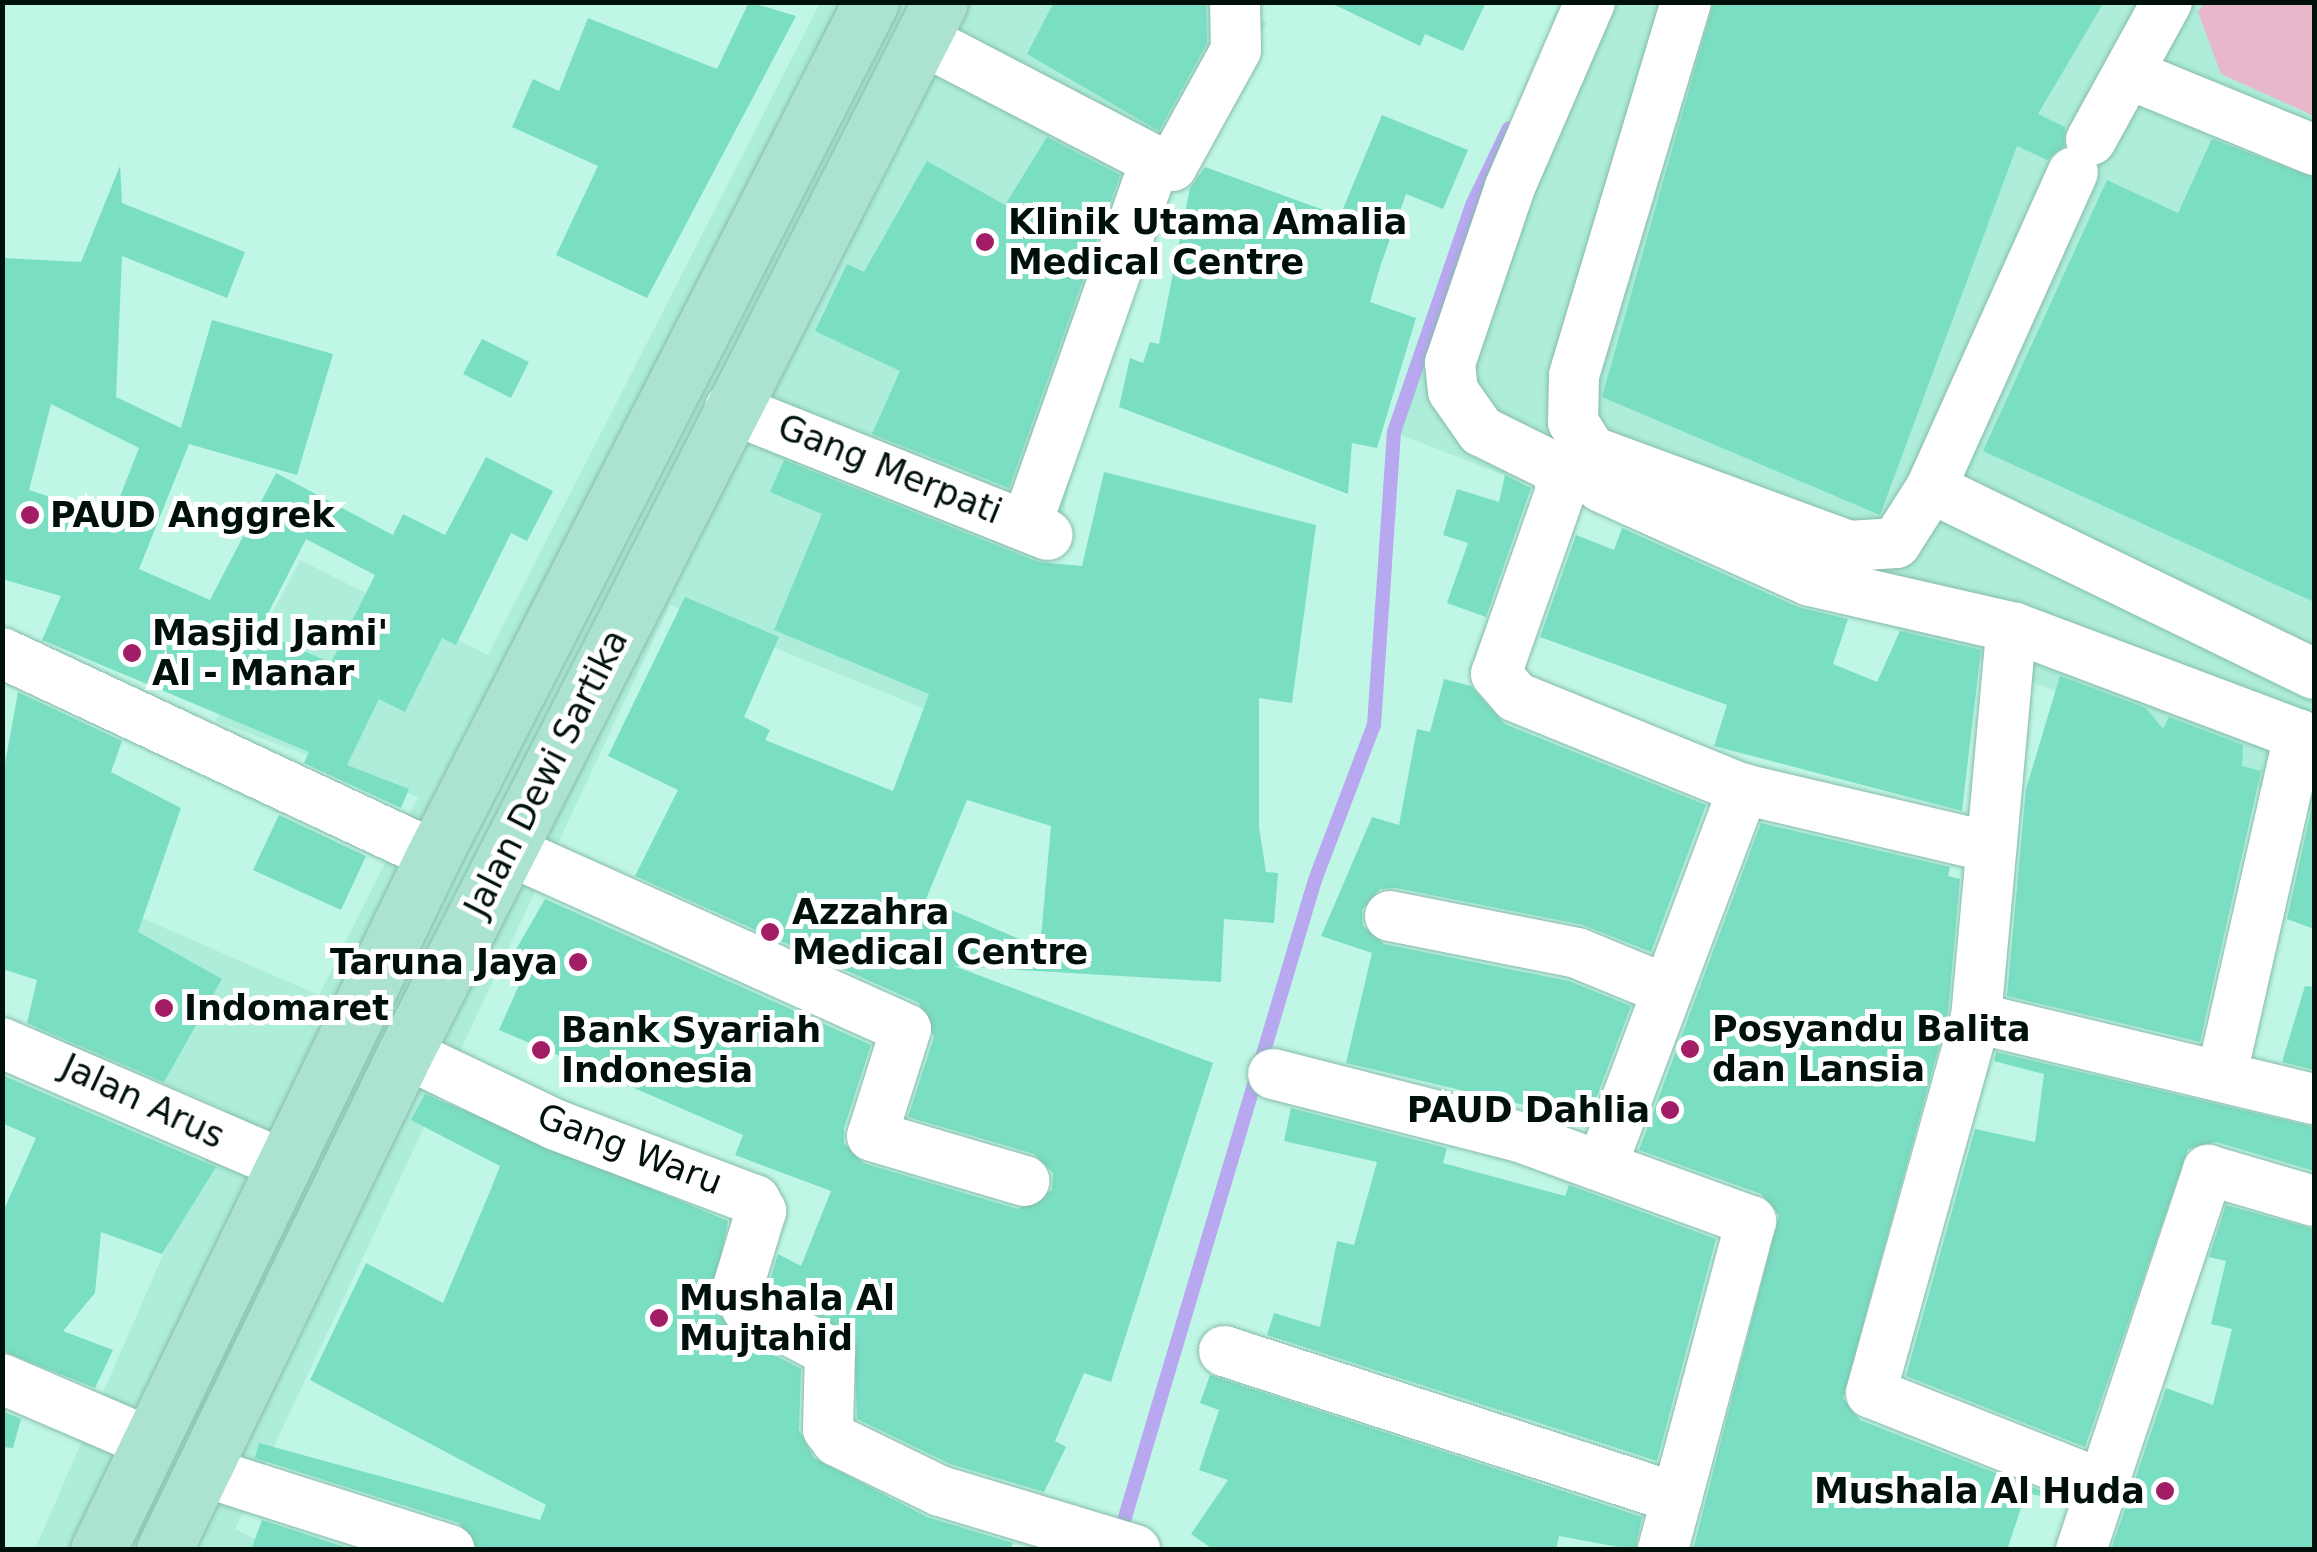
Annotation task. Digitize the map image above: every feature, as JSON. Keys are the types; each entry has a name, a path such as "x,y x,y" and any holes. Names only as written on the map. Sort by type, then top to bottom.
{"main road":[{"name":"Jalan Dewi Sartika","path":"98,1550 281,1164 871,2"},
{"name":"Jalan Dewi Sartika","path":"164,1550 405,1053 930,21"}],"street":[{"path":"930,21 1156,161 1172,166 1236,50 1235,2"},
{"path":"1590,2 1510,187 1450,363 1454,391 1481,430 1554,467 1810,581 2015,628 2307,739 2222,1074"},
{"path":"1686,2 1574,376 1573,422 1591,450 1849,546 1896,543 1931,488 2082,156 2167,2"},
{"path":"2129,74 2314,150"},
{"name":"Gang Merpati","path":"730,408 1037,529 1156,161"},
{"path":"1554,467 1562,487 1498,648 1500,682 1743,789 1991,848"},
{"path":"1931,488 2314,674"},
{"path":"2015,628 1976,1018 1870,1393 2101,1484"},
{"path":"2,653 435,856"},
{"path":"1602,1165 1743,789"},
{"path":"508,850 906,1029 870,1133 1025,1180"},
{"path":"1390,916 1577,953 1667,990"},
{"path":"1976,1018 2314,1099"},
{"name":"Jalan Arus","path":"2,1043 281,1164"},
{"name":"Gang Waru","path":"405,1053 556,1124 755,1200 760,1210 737,1290 748,1308 830,1352 828,1428 940,1491 1116,1542"},
{"path":"1273,1074 1602,1165 1751,1221 1663,1550"},
{"path":"2082,1550 2208,1170 2314,1202"},
{"path":"1224,1351 1677,1498"},
{"path":"2,1380 148,1442"},
{"path":"202,1471 450,1550"}],"shaded area":[{"path":"1229,2 1267,23 1104,265 1059,543 959,723 670,605 235,1529 275,1549 35,1549 226,1110 35,1030 84,893 319,995 418,797 216,721 300,560 488,655 820,3"},
{"path":"1587,3 2314,3 2314,814 2091,705 1394,432"},
{"path":"2204,3 2314,3 2314,116 2221,74 2198,12"}],"building":[{"path":"749,2 796,16 647,298 556,255 598,166 512,127 533,79 559,91 588,18 717,69"},
{"path":"1054,2 1206,2 1207,43 1159,131 1027,54"},
{"path":"1329,2 1486,2 1463,51 1425,34 1420,46"},
{"path":"1714,2 2104,2 2038,114 2065,127 2064,146 2047,160 2017,146 1880,515 1602,397"},
{"path":"1382,115 1468,150 1443,209 1406,194 1380,267 1370,302 1416,318 1377,448 1352,443 1348,494 1119,407 1130,358 1143,363 1150,342 1159,344 1190,188 1205,167 1340,216"},
{"path":"1047,137 1120,175 1009,488 872,434 900,371 815,331 847,264 864,272 927,161 1005,205"},
{"path":"2212,139 2314,178 2314,602 1983,451 2107,180 2178,213"},
{"path":"120,166 122,203 245,252 227,298 122,256 116,397 181,428 212,320 333,354 297,475 189,444 139,569 210,600 276,473 393,535 403,514 445,535 486,457 553,491 527,541 511,533 456,645 442,638 405,712 379,699 347,765 409,789 401,808 304,763 309,752 42,640 61,596 2,579 2,258 81,262","holes":["51,404 139,448 112,517 29,490","306,539 375,575 331,663 259,631"]},
{"path":"482,339 529,362 511,398 463,374"},
{"path":"784,460 1038,562 1082,566 1104,472 1316,525 1292,703 1259,698 1259,827 1266,872 1278,873 1274,923 1224,919 1221,982 954,966 1213,1063 1111,1382 1084,1373 1055,1441 1066,1447 1044,1492 950,1464 857,1419 854,1337 768,1287 778,1254 801,1266 831,1191 735,1155 743,1135 499,1030 523,976 506,967 545,899 871,1045 844,1128 844,1143 863,1163 1018,1209 1052,1190 1053,1173 1034,1154 908,1117 934,1037 919,1003 635,876 678,790 608,756 685,597 779,637 744,717 770,730 765,740 893,791 929,694 774,630 822,514 770,492","holes":["967,800 1051,826 1040,948 926,899"]},
{"path":"1505,475 1531,488 1486,617 1447,603 1468,543 1443,535 1457,489 1499,502"},
{"path":"1622,528 1798,607 1848,619 1833,664 1877,682 1900,631 1981,650 1962,811 1714,746 1727,705 1540,637 1576,535 1614,550"},
{"path":"2060,676 2146,708 2163,729 2169,717 2243,745 2242,766 2261,771 2200,1042 2007,996 2026,789"},
{"path":"1444,679 1471,686 1505,724 1706,805 1651,952 1583,925 1396,888 1380,889 1362,910 1363,926 1384,944 1569,981 1631,1006 1588,1120 1346,1063 1372,953 1321,936 1372,817 1399,825 1417,729 1430,732"},
{"path":"18,692 122,741 111,772 181,808 138,932 222,979 164,1082 27,1023 37,980 2,969 2,780"},
{"path":"2314,797 2314,929 2287,919"},
{"path":"279,815 366,856 341,910 253,870"},
{"path":"1761,823 1950,867 1948,876 1960,879 1948,1013 1843,1398 1860,1420 2067,1501 2026,1493 2007,1550 1693,1550 1779,1215 1761,1194 1639,1150"},
{"path":"2305,986 2314,987 2314,1070 2282,1062"},
{"path":"1996,1052 2314,1127 2314,1171 2216,1142 2188,1149 2085,1447 1906,1376 1975,1129 2035,1142 2044,1074 1994,1061"},
{"path":"2,1075 216,1167 162,1254 101,1232 95,1293 63,1331 113,1350 95,1388 2,1351 2,1214 36,1138 2,1123"},
{"path":"425,1094 728,1221 712,1303 733,1333 801,1369 799,1430 814,1458 927,1517 1013,1543 1010,1550 478,1550 459,1523 255,1458 259,1443 540,1520 546,1505 310,1380 366,1263 443,1303 491,1189 500,1166 411,1120"},
{"path":"1291,1108 1447,1148 1443,1163 1565,1196 1569,1185 1716,1239 1657,1461 1267,1335 1274,1313 1320,1327 1337,1241 1354,1245 1377,1162 1284,1141"},
{"path":"2226,1205 2314,1229 2314,1550 2111,1550 2166,1388 2213,1405 2232,1329 2211,1324 2226,1261 2209,1257"},
{"path":"1210,1375 1642,1517 1635,1550 1559,1536 1556,1550 1214,1550 1191,1534 1228,1480 1199,1470 1219,1410 1200,1403"},
{"path":"2,1411 21,1419 13,1448 2,1447"},
{"path":"262,1520 354,1550 251,1550"}],"waterway":[{"path":"1120,1534 1315,880 1374,725 1394,432 1472,205 1509,128"}],"place":[{"name":"Klinik Utama Amalia Medical Centre","path":"985,242"},
{"name":"PAUD Anggrek","path":"30,515"},
{"name":"Masjid Jami' Al - Manar","path":"132,653"},
{"name":"Azzahra Medical Centre","path":"770,932"},
{"name":"Taruna Jaya","path":"578,962"},
{"name":"Indomaret","path":"164,1008"},
{"name":"Posyandu Balita dan Lansia","path":"1690,1049"},
{"name":"Bank Syariah Indonesia","path":"541,1050"},
{"name":"PAUD Dahlia","path":"1670,1110"},
{"name":"Mushala Al Mujtahid","path":"659,1318"},
{"name":"Mushala Al Huda","path":"2165,1491"}]}
